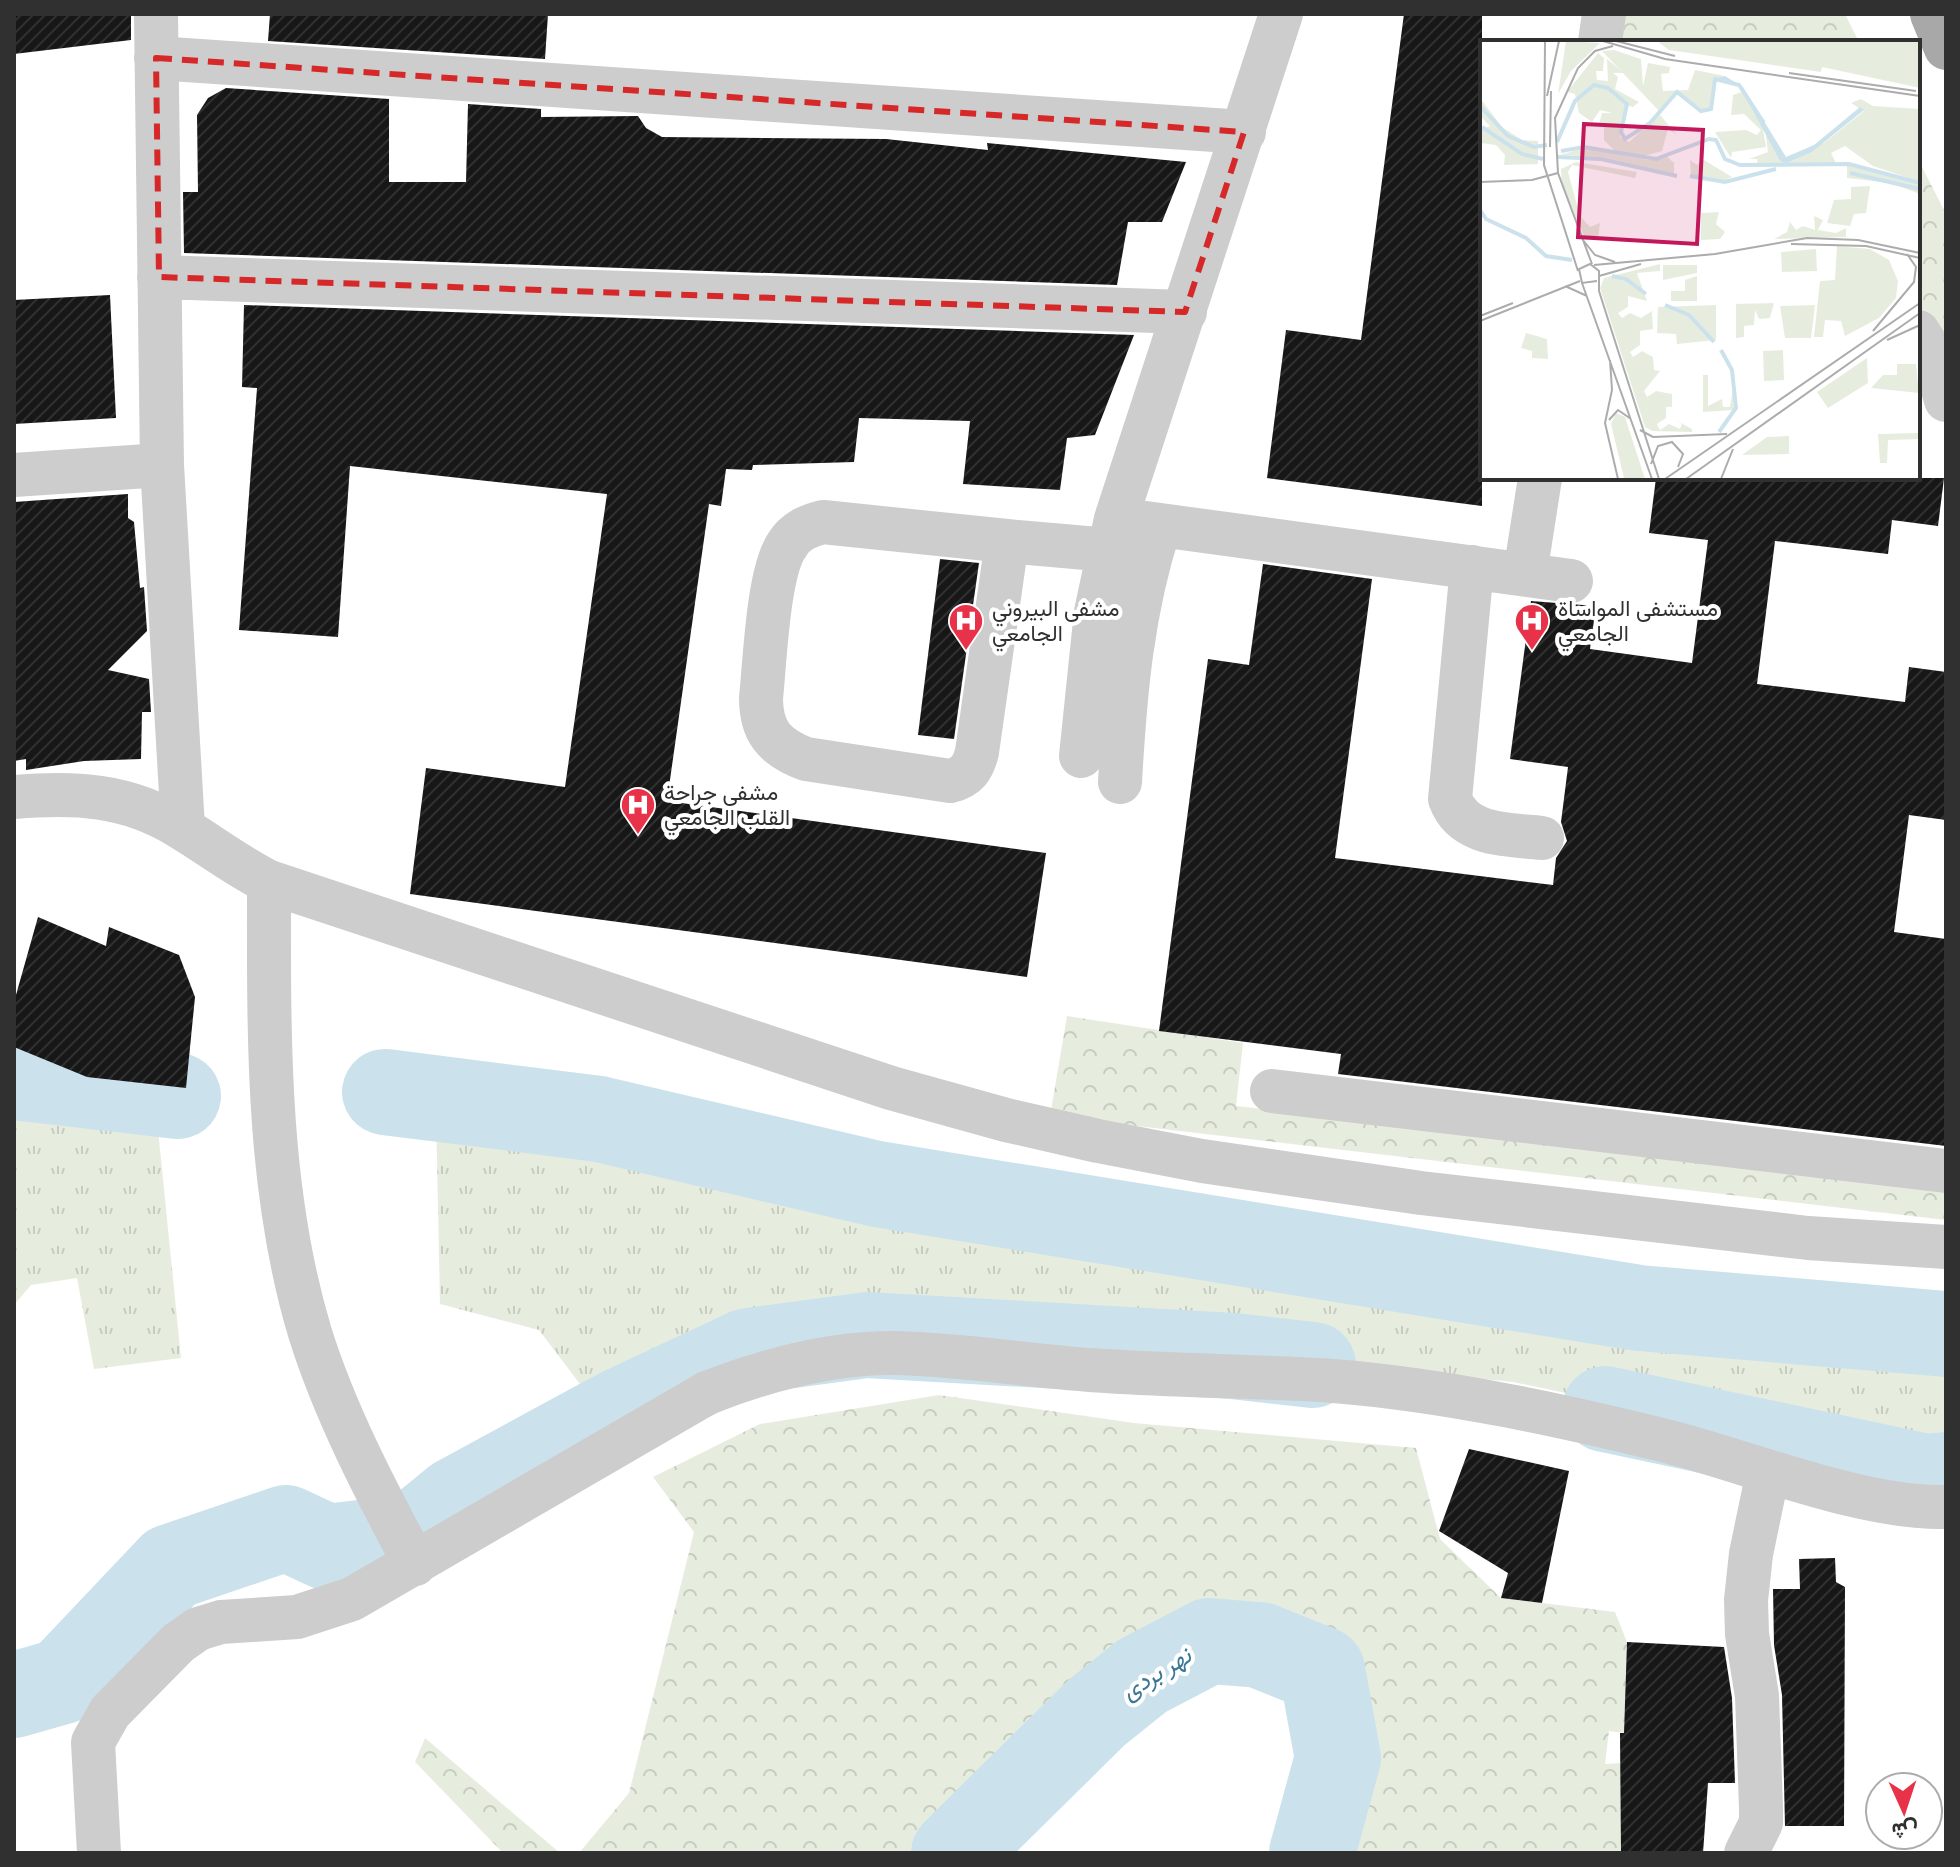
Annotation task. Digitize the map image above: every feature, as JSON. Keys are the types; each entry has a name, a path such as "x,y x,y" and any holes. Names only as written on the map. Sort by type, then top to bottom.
{"street":[{"path":"156,14 162,465 183,828"},
{"path":"1081,756 1086,687 1113,535 1281,14"},
{"path":"1600,40 1604,14"},
{"path":"156,58 1244,132"},
{"path":"159,277 1185,312"},
{"path":"1920,335 1933,355 1946,400"},
{"path":"14,475 162,465"},
{"path":"1525,574 1540,480"},
{"path":"1007,541 977,752 968,773 950,781 806,759 786,752 770,738 761,719 761,698 777,569 787,544 796,534 823,522 1007,541 1113,535 1160,525 1571,581"},
{"path":"1120,782 1130,645 1137,603 1160,525"},
{"path":"1472,567 1450,799 1454,810 1472,827 1542,838"},
{"path":"14,797 63,793 126,801 183,828 229,861 269,882 891,1088 1006,1120 1202,1161 1421,1193 1808,1238 1946,1247"},
{"path":"269,882 274,1120 293,1268 311,1334 334,1399 415,1564"},
{"path":"1272,1091 1946,1171"},
{"path":"99,1853 93,1742 110,1712 178,1643 198,1629 221,1622 269,1621 325,1610 415,1564 595,1455 707,1393 753,1375 851,1356 941,1356 1107,1371 1336,1382 1515,1409 1671,1443 1864,1496 1946,1507"},
{"path":"1746,1853 1756,1837 1761,1808 1757,1696 1747,1634 1746,1600 1751,1554 1768,1472"}],"highlighted area":[{"path":"156,58 1244,132 1185,312 159,277"}],"green space":[{"path":"1625,14 1845,14 1858,40 1622,40"},
{"path":"1920,163 1946,214 1946,351 1920,315"},
{"path":"1067,1016 1243,1043 1236,1106 1946,1185 1946,1220 1050,1116"},
{"path":"14,1085 155,1100 181,1358 94,1369 77,1278 31,1285 14,1305"},
{"path":"436,1112 876,1207 1627,1329 1946,1352 1946,1465 1923,1468 1513,1382 1253,1355 875,1327 728,1348 605,1417 539,1330 440,1304"},
{"path":"939,1395 1134,1423 1416,1448 1440,1539 1501,1598 1615,1612 1627,1642 1624,1733 1609,1731 1605,1764 1621,1763 1621,1853 1332,1853 1344,1820 1351,1740 1344,1686 1303,1630 1199,1599 1098,1671 920,1853 579,1853 629,1793 694,1532 653,1477 760,1424"},
{"path":"425,1738 560,1853 503,1853 415,1762"}],"building":[{"path":"14,14 131,14 131,40 14,54"},
{"path":"270,14 548,14 545,59 268,41"},
{"path":"1404,14 1482,14 1482,506 1267,478 1286,330 1361,340"},
{"path":"226,88 389,99 389,182 466,182 468,104 541,109 541,117 638,116 646,128 662,137 886,139 988,150 987,143 1186,162 1162,222 1128,222 1117,285 184,253 183,192 198,192 197,115 208,98"},
{"path":"110,295 116,418 14,424 14,300"},
{"path":"244,305 1134,335 1095,435 1067,438 1060,490 963,484 970,421 859,418 854,462 753,465 752,470 726,469 721,506 709,504 667,801 1046,853 1027,977 410,894 426,768 565,787 607,494 350,466 338,637 239,630 257,388 242,387"},
{"path":"1944,478 1938,526 1892,520 1888,554 1775,541 1757,684 1905,702 1909,667 1946,672 1946,820 1909,815 1894,932 1946,939 1946,1146 1338,1074 1341,1054 1159,1031 1208,659 1249,665 1263,564 1372,579 1335,858 1553,885 1556,858 1567,841 1561,822 1568,767 1510,759 1531,601 1596,606 1590,649 1692,663 1708,540 1649,533 1656,480"},
{"path":"128,494 128,518 134,522 147,631 108,670 149,679 151,712 142,712 141,759 84,761 26,770 26,759 14,761 14,502"},
{"path":"940,559 979,563 954,739 918,735"},
{"path":"38,917 106,946 109,927 179,955 195,997 186,1088 87,1077 14,1047 14,1002"},
{"path":"1469,1449 1569,1471 1542,1603 1501,1598 1508,1573 1439,1531"},
{"path":"1835,1558 1836,1582 1845,1587 1844,1826 1785,1826 1782,1695 1774,1645 1773,1589 1800,1589 1799,1559"},
{"path":"1627,1642 1724,1647 1732,1698 1735,1783 1708,1783 1703,1853 1621,1853 1620,1733 1624,1733"}],"waterway":[{"path":"14,1077 178,1096"},
{"path":"385,1092 599,1119 877,1184 1639,1308 1946,1334"},
{"path":"14,1695 63,1681 171,1567 286,1528 327,1547 411,1537 456,1500 618,1412 748,1351 867,1335 1233,1356 1313,1365"},
{"path":"1605,1409 1927,1477 1946,1475"},
{"name":"نهر بردى","path":"954,1853 1096,1713 1142,1676 1209,1641 1260,1645 1322,1670 1338,1758 1312,1853"}],"place":[{"name":"مشفى البيروني الجامعي","path":"966,652"},
{"name":"مستشفى المواساة الجامعي","path":"1532,652"},
{"name":"مشفى جراحة القلب الجامعي","path":"638,836"}]}
